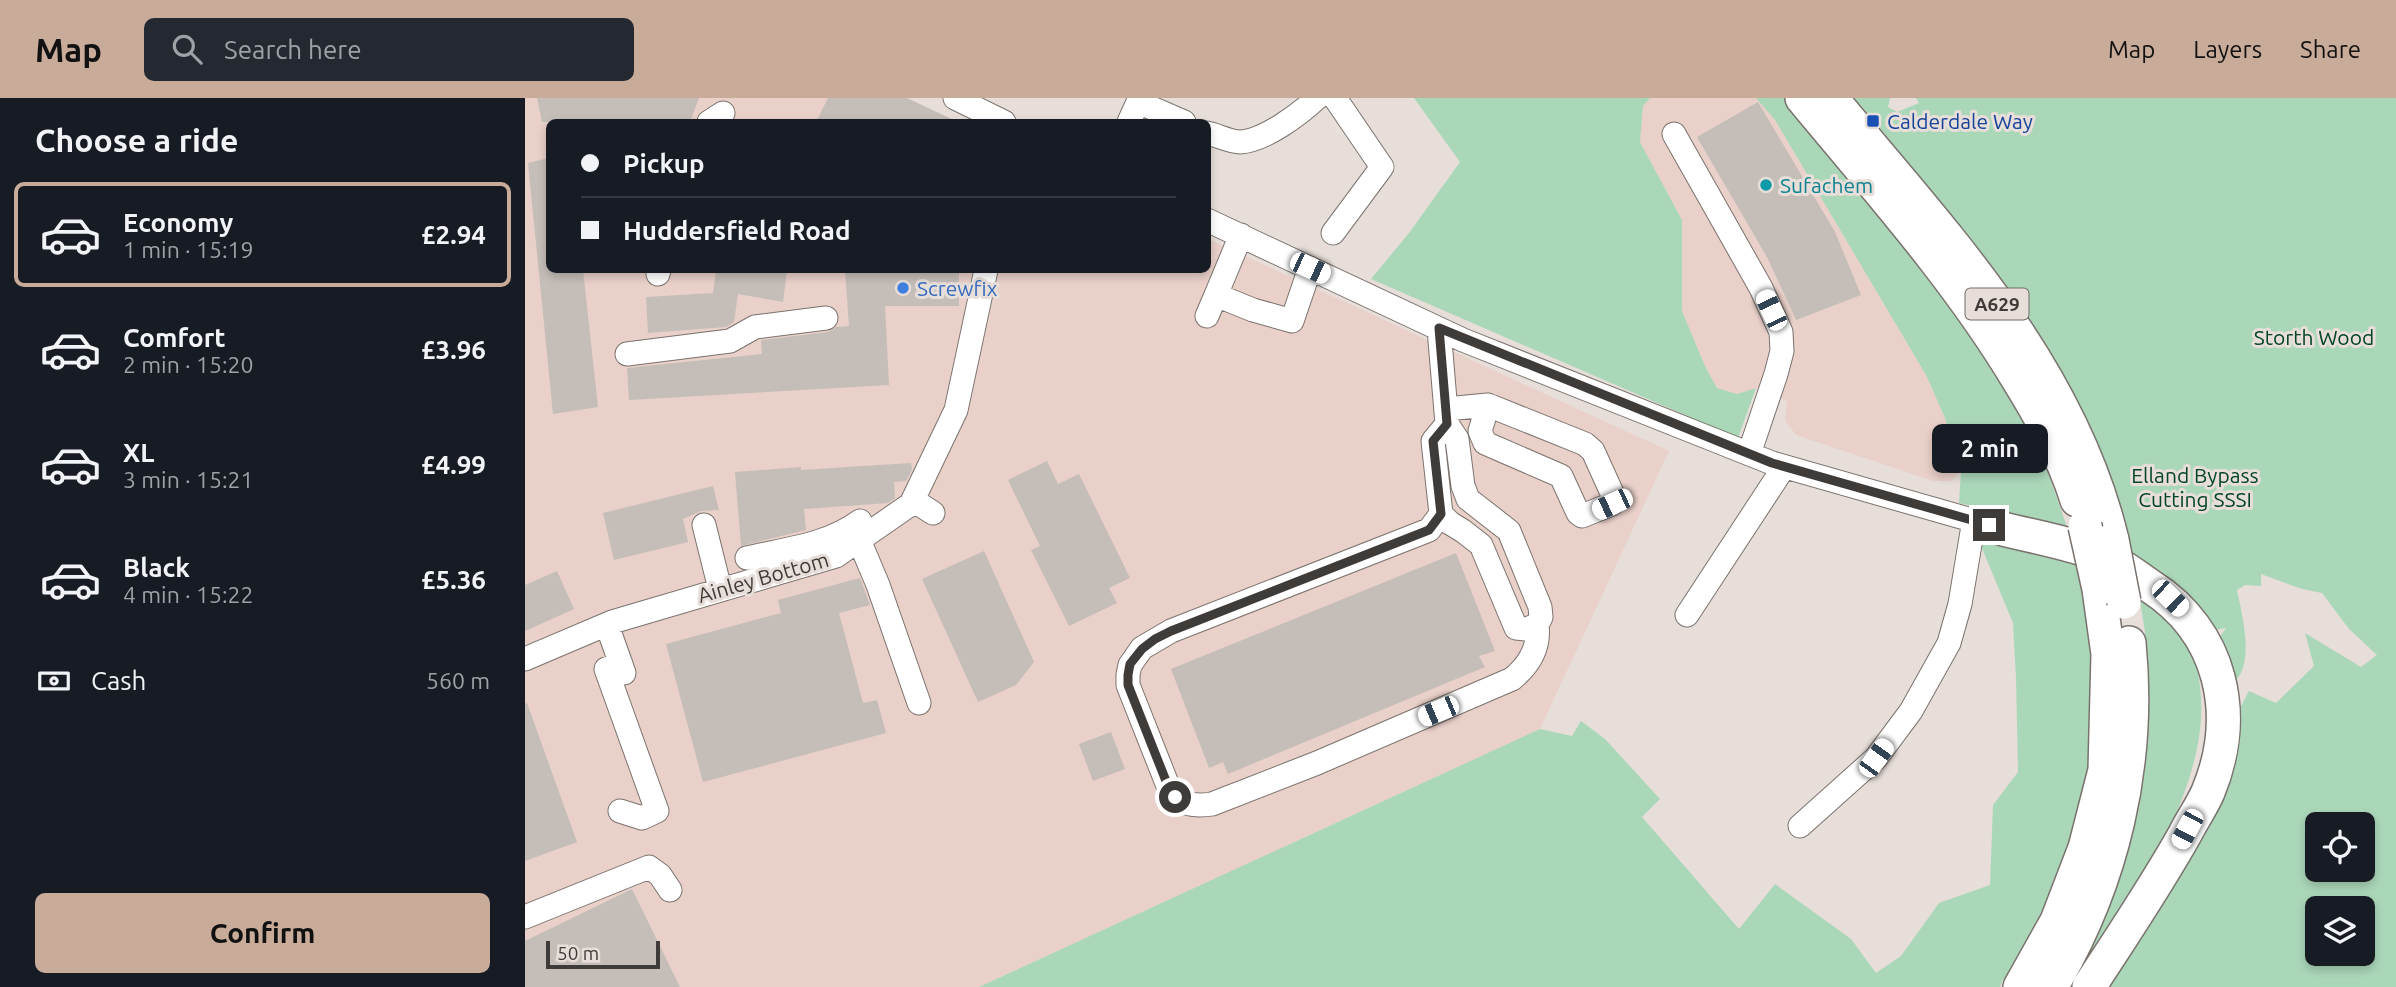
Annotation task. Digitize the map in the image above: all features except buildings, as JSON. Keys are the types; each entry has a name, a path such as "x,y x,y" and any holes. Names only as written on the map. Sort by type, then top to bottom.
{"highway":[{"name":"A629","path":"1802,98 1970,303 1996,341 2038,412 2099,533"},
{"name":"A629","path":"1831,98 1975,271 2045,375 2096,482 2099,533 2132,694 2126,787 2108,863 2074,949 2051,987"},
{"path":"1989,525 2102,555 2170,598 2187,615 2206,643 2218,675 2224,710 2220,751 2208,792 2167,866 2089,987"},
{"name":"A629","path":"2020,987 2057,920 2085,848 2105,770 2112,596"}],"street":[{"path":"955,98 998,119"},
{"path":"1211,134 1240,142 1266,134 1308,107 1317,98"},
{"path":"1333,233 1382,167 1335,98"},
{"path":"1130,119 1138,102 1177,119"},
{"path":"1674,134 1761,288 1781,332 1782,351 1776,374 1749,454"},
{"path":"1211,222 1439,328 1749,454 1784,467 1989,525 1960,604 1949,643 1910,711 1876,758 1800,826"},
{"path":"1241,235 1212,305 1253,310 1292,321 1310,268"},
{"name":"Ainley Bottom","path":"525,659 607,625 836,556 849,537 911,504 956,410 985,273"},
{"path":"627,354 730,341 755,327 826,318"},
{"path":"1439,328 1447,417 1457,439 1463,486 1468,499 1509,531 1540,607 1541,617 1537,625 1538,636 1533,654 1525,668 1512,679 1317,763 1212,804 1185,804 1175,797 1168,786 1128,685 1130,664 1142,649 1171,631 1429,530 1441,514"},
{"path":"1488,405 1480,431 1485,443 1561,476 1578,513 1582,516 1612,504 1614,500 1593,451 1585,444 1488,405 1447,417 1433,441 1441,514 1481,545 1516,628 1526,629 1537,625"},
{"path":"1687,615 1784,467"},
{"path":"913,500 933,513"},
{"path":"704,525 720,589"},
{"path":"747,558 849,537 879,585 919,704"},
{"path":"607,625 622,668 606,669 657,811 642,818 620,811"},
{"path":"525,917 649,867 660,875 670,890"}],"shaded area":[{"path":"525,98 902,98 948,119 546,119 546,273 1211,273 1211,240 1669,451 1540,729 979,987 525,987"},
{"path":"1650,98 1756,98 1775,120 1926,375 1945,418 1961,471 1951,481 1933,481 1796,435 1785,420 1787,401 1756,388 1737,394 1717,388 1682,311 1682,220 1640,142 1643,106"}],"green space":[{"path":"1414,98 1650,98 1643,106 1640,142 1682,220 1682,311 1717,388 1737,394 1756,388 1738,438 1371,279 1409,233 1460,162"},
{"path":"1756,98 1786,98 1933,278 2033,430 2067,527 1959,503 1961,471 1945,418 1926,375 1775,120"},
{"path":"1853,98 1890,98 1888,107 1897,112 1919,103 1916,98 2396,98 2396,987 2094,987 2249,691 2276,703 2314,666 2305,633 2361,667 2377,655 2349,629 2322,593 2302,589 2261,574 2261,586 2245,585 2237,590 2246,641 2245,655 2238,678 2230,685 2215,644 2226,628 2208,631 2133,557 1883,132"},
{"path":"1976,534 2076,558 2096,678 2091,746 2080,816 2057,895 2012,983 2003,979 2000,987 979,987 1540,729 1572,736 1581,721 1605,739 1660,799 1642,817 1739,929 1775,884 1851,939 1876,973 1901,956 1939,903 1990,885 1993,805 2018,772 2013,623"},
{"path":"2138,588 2178,629 2190,648 2201,701 2198,744 2186,788 2145,875 2069,987 2145,663 2145,632"}],"place":[{"name":"Calderdale Way","path":"1873,121"},
{"name":"Sufachem","path":"1766,185"},
{"name":"Screwfix","path":"903,288"}],"route":[{"path":"1175,797 1168,786 1128,685 1130,664 1142,649 1171,631 1429,530 1436,523 1441,514 1433,441 1447,424 1439,328 1772,463 1989,525"}],"park label":[{"name":"Storth Wood","path":"2314,337"},
{"name":"Elland Bypass Cutting SSSI","path":"2195,487"}]}
